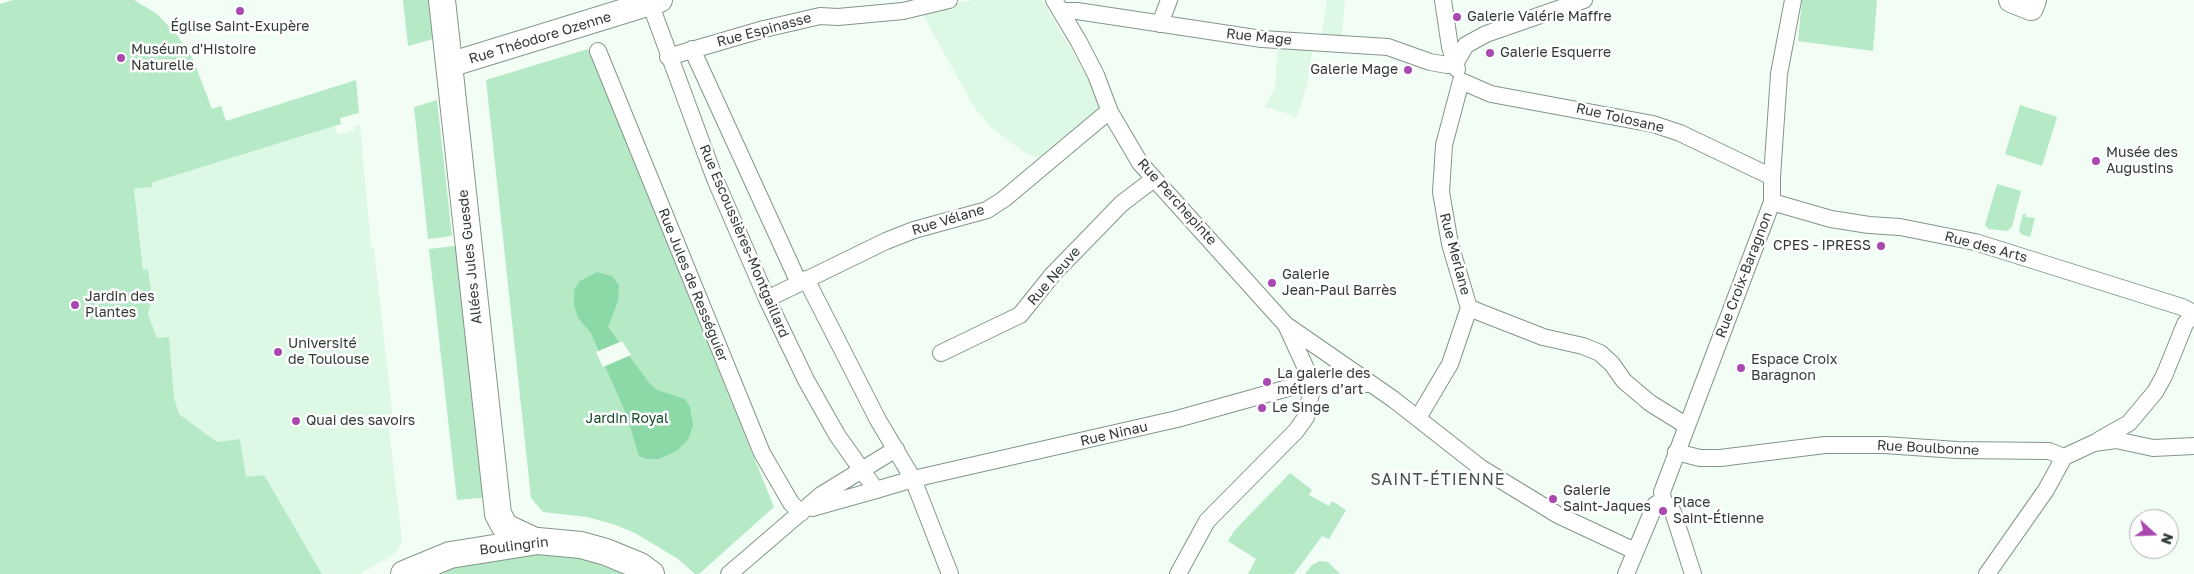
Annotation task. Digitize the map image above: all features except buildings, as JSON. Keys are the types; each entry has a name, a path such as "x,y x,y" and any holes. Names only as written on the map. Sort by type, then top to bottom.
{"main road":[{"name":"Allées Jules Guesde","path":"442,0 498,514"},
{"path":"498,514 505,527 534,541"},
{"path":"466,551 485,538 493,529 498,514"},
{"name":"Boulingrin","path":"404,574 446,556 466,551 480,551 534,541 572,544 606,552 640,566 651,574"}],"street":[{"name":"Rue Espinasse","path":"668,57 822,8 838,17 903,11 949,0"},
{"path":"1160,24 1169,0"},
{"path":"1443,0 1450,47 1461,81"},
{"path":"1455,64 1466,45 1486,34 1584,0"},
{"name":"Rue Croix-Baragnon","path":"1687,426 1772,202 1779,74 1793,0"},
{"name":"Rue Théodore Ozenne","path":"449,65 655,2"},
{"name":"Rue Escoussières-Montgaillard","path":"655,2 668,57 715,179 767,299 806,380 837,435 876,490"},
{"name":"Rue Mage","path":"1061,4 1070,10 1262,39 1388,47 1432,63 1455,64"},
{"name":"Rue Perchepinte","path":"1061,4 1096,75 1110,112 1140,163 1286,325"},
{"path":"1079,42 1086,18 1094,14"},
{"path":"692,49 802,281 878,420 913,479 950,574"},
{"name":"Rue Jules de Rességuier","path":"598,51 762,453 792,503 801,513"},
{"name":"Rue Tolosane","path":"1461,81 1492,94 1654,124 1680,133 1772,177"},
{"name":"Rue Merlane","path":"1418,418 1450,364 1469,308 1450,244 1441,192 1444,145 1461,81"},
{"name":"Rue Vélane","path":"767,299 877,245 914,230 987,210 1004,199 1110,112"},
{"name":"Rue Neuve","path":"941,353 1020,315 1053,274 1082,243 1121,204 1154,179"},
{"name":"Rue des Arts","path":"1772,202 1831,219 1869,226 1900,227 1975,242 2182,307 2194,313"},
{"path":"1469,308 1543,337 1592,348 1608,358 1624,381 1650,404 1687,426 1662,492 1686,574"},
{"path":"1987,574 2046,490 2064,456 2094,443 2129,423 2155,392 2164,376 2185,324 2194,313"},
{"path":"1178,574 1207,521 1296,431 1306,417 1313,384 1286,325"},
{"path":"1286,325 1418,418 1481,468 1526,497 1635,551"},
{"name":"Rue Ninau","path":"801,513 823,504 913,479 1132,430 1299,385 1353,381 1371,385"},
{"path":"2129,423 2127,430 2133,443"},
{"path":"2094,443 2116,440 2153,448 2194,446"},
{"name":"Rue Boulbonne","path":"1676,454 1700,458 1720,458 1825,444 1884,445 1957,450 2049,451 2064,456"},
{"path":"729,574 821,495 860,469 896,449"},
{"path":"1626,574 1655,505 1666,503"},
{"path":"1666,503 1673,512 1693,574"}],"shaded area":[{"path":"972,0 1042,0 1089,80 1100,109 1038,158 1024,152 992,128 974,107 921,11"},
{"path":"1327,0 1345,0 1342,35 1322,34"},
{"path":"1278,46 1313,48 1307,85 1296,119 1289,114 1265,107 1275,88"},
{"name":"Université de Toulouse","path":"360,125 371,248 374,248 393,420 389,429 402,540 397,552 360,574 322,574 264,475 246,477 217,442 179,414 174,398 169,338 157,338 148,314 152,297 148,270 143,270 134,189 152,187 152,183 160,180 335,126 338,135 354,130 354,127"},
{"path":"597,272 612,276 619,285 618,301 608,327 650,384 657,390 685,399 690,407 693,425 689,438 678,450 659,459 646,459 639,456 627,416 591,333 578,318 574,305 574,290 580,281"}],"green space":[{"name":"Jardin des Plantes","path":"13,0 134,0 157,14 178,36 193,59 212,109 221,106 226,121 356,80 359,113 340,118 341,124 160,180 152,183 152,187 134,189 143,270 148,269 152,297 148,314 157,338 169,337 174,398 179,414 217,442 240,439 246,477 264,475 322,574 0,574 0,4"},
{"path":"403,0 436,0 440,37 408,46"},
{"path":"1802,0 1877,0 1873,51 1798,41"},
{"name":"Jardin Royal","path":"588,49 774,507 699,574 695,574 678,559 635,533 613,524 587,517 543,512 531,498 486,80"},
{"path":"437,100 452,236 428,239 414,107"},
{"path":"2020,105 2057,117 2042,166 2005,154"},
{"path":"1997,184 2021,191 2012,227 2007,231 1989,229 1985,225"},
{"path":"2023,214 2026,214 2025,217 2035,218 2030,237 2021,234 2019,230"},
{"path":"462,245 489,497 457,500 429,249"},
{"path":"1290,473 1312,490 1309,495 1329,506 1332,501 1346,510 1329,539 1322,536 1294,574 1248,574 1256,559 1228,541 1234,531"},
{"path":"554,553 576,556 624,574 435,574 462,565 527,554"},
{"path":"1320,561 1328,562 1340,574 1305,574 1312,565"}],"pier":[{"path":"622,341 631,355 603,367 596,352"}],"place":[{"name":"Église Saint-Exupère","path":"240,11"},
{"name":"Galerie Valérie Maffre","path":"1457,17"},
{"name":"Galerie Esquerre","path":"1490,53"},
{"name":"Muséum d'Histoire Naturelle","path":"121,58"},
{"name":"Galerie Mage","path":"1408,70"},
{"name":"Musée des Augustins","path":"2096,161"},
{"name":"CPES - IPRESS","path":"1881,246"},
{"name":"Galerie Jean-Paul Barrès","path":"1272,283"},
{"name":"Jardin des Plantes","path":"75,305"},
{"name":"Université de Toulouse","path":"278,352"},
{"name":"Espace Croix Baragnon","path":"1741,368"},
{"name":"La galerie des métiers d’art","path":"1267,382"},
{"name":"Le Singe","path":"1262,408"},
{"name":"Quai des savoirs","path":"296,421"},
{"name":"Galerie Saint-Jaques","path":"1553,499"},
{"name":"Place Saint-Étienne","path":"1663,511"}],"district":[{"name":"SAINT-ÉTIENNE","path":"1438,480"}]}
